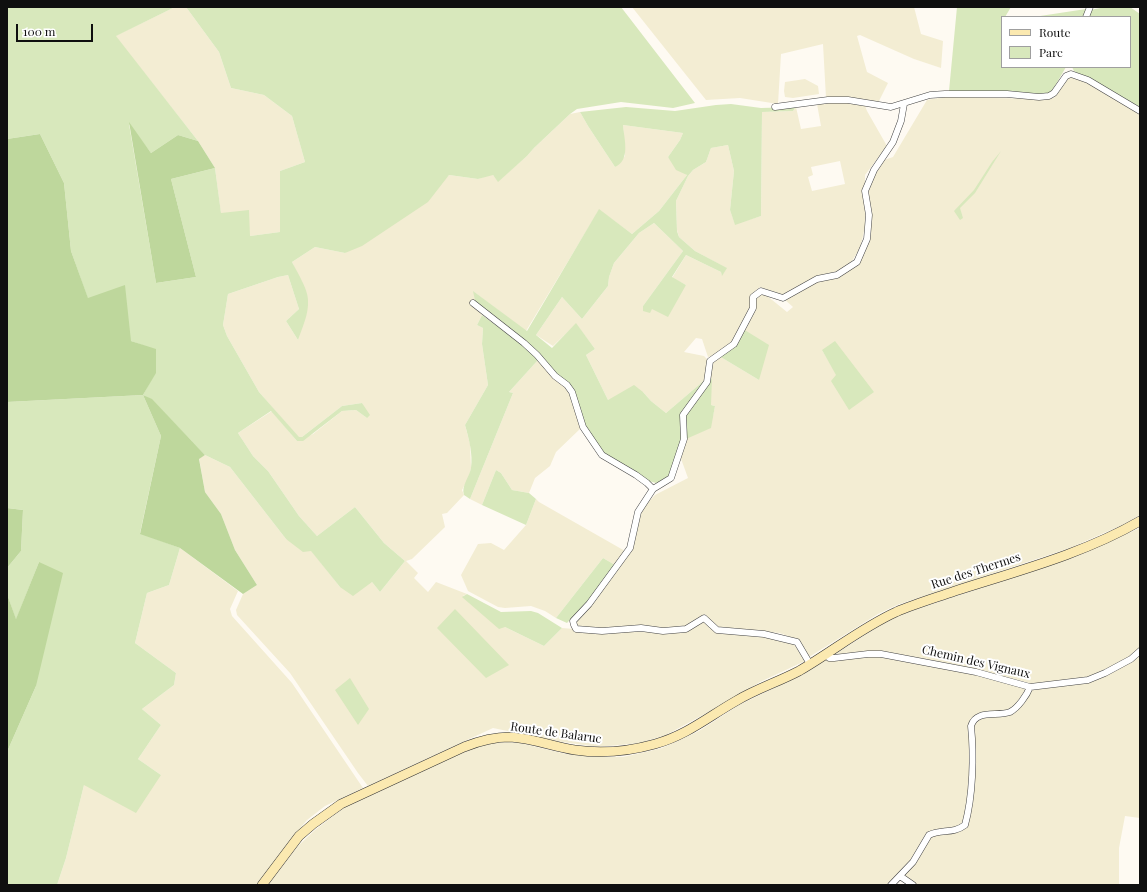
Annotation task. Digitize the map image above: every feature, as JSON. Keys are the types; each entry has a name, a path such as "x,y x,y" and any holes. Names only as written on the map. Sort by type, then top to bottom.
{"main road":[{"name":"Rue des Thermes","path":"825,654 866,628 898,611 932,598 1072,552 1109,537 1140,521"},
{"name":"Route de Balaruc","path":"262,885 299,836 326,814 341,804 464,747 480,741 512,737 559,747 596,752 615,751 654,744 685,732 746,695 798,672 825,654"}],"street":[{"path":"1070,68 1071,74"},
{"path":"775,107 828,100 848,100 891,107 930,95 945,94 1049,96 1054,93 1066,76 1071,74 1088,80 1140,110"},
{"path":"810,664 797,642 764,634 717,630 704,618 686,629 663,631 641,628 602,631 576,629 573,621 588,604 630,548 638,512 653,490 671,478 684,439 683,415 708,382 710,360 734,344 752,308 753,297 761,291 783,298 817,279 837,275 857,262 867,239 869,215 865,191 874,170 893,142 902,121 904,104"},
{"path":"473,303 524,342 555,376 567,385 572,392 583,427 602,455 647,482 653,490"},
{"name":"Chemin des Vignaux","path":"825,654 829,658 881,654 976,672 1030,687 1088,680 1131,659 1140,651"},
{"path":"891,885 913,862 929,835 942,831 955,831 965,825 970,794 973,756 972,721 978,716 1012,711 1030,687"},
{"path":"900,876 913,885"}],"shaded area":[{"path":"175,7 186,7 219,52 231,88 264,95 292,116 305,162 280,171 280,232 250,236 221,214 215,168 198,141 115,36"},
{"path":"632,7 914,7 921,34 943,41 941,68 914,59 860,35 857,36 867,72 888,83 878,103 826,98 823,44 781,54 778,104 740,98 706,100"},
{"path":"1071,77 1087,81 1140,115 1140,515 1122,525 1070,548 897,605 878,614 809,657 798,640 780,633 719,627 711,622 705,614 688,625 679,628 592,628 579,626 576,623 578,618 607,585 630,553 640,514 643,508 655,495 688,478 680,456 686,439 713,416 715,406 711,405 711,363 719,356 759,380 743,329 755,296 761,291 787,312 793,307 784,299 817,281 847,272 866,247 867,192 871,180 884,160 893,157 927,100 945,97 1054,98 1066,80","holes":["822,350 874,392 837,375"]},
{"path":"805,79 818,86 819,94 793,98 785,97 785,82"},
{"path":"843,102 865,106 887,146 865,175 866,223 860,248 852,261 843,270 817,276 785,295 760,287 754,292 751,299 752,309 733,342 718,354 708,357 702,339 696,338 684,352 704,356 707,359 707,378 666,413 651,401 643,392 608,400 586,355 595,349 576,324 553,346 536,335 562,297 582,319 608,286 609,277 614,263 639,233 654,223 683,251 643,306 652,309 686,285 672,278 686,255 721,272 722,275 726,268 695,251 679,237 677,230 676,201 688,176 693,170 706,162 711,148 728,145 734,171 730,210 735,224 761,216 762,112 793,111 796,107 801,129 821,126 817,104","holes":["840,161 845,184 812,191 808,177 813,175 811,167"]},
{"path":"580,112 615,167 625,156 623,125 683,133 668,157 687,175 659,211 632,234 599,210 526,331 474,292 482,315 477,325 483,328 482,344 488,385 465,425 470,444 471,468 469,477 462,490 464,495 447,513 442,514 445,527 412,559 406,561 418,573 414,578 428,592 436,582 467,594 463,596 505,627 544,646 562,628 610,632 676,632 703,622 714,629 764,637 794,644 805,661 760,682 666,735 640,743 598,747 556,741 493,728 368,786 290,673 237,615 236,610 243,594 257,585 235,550 221,514 205,492 199,458 205,455 230,467 286,539 311,550 340,587 372,582 380,592 405,561 384,543 355,507 317,536 299,516 268,471 253,456 238,433 272,411 297,441 313,434 342,411 356,410 367,418 362,403 342,406 299,438 259,392 227,336 223,325 228,294 288,275 299,309 286,321 298,340 304,288 292,262 315,247 345,253 449,175 478,179 492,174 498,181 527,156 570,114"},
{"path":"538,360 567,386 581,428 556,452 550,466 535,478 529,493 512,490 501,473 496,470 482,505 470,499 513,393 509,392"},
{"path":"536,499 625,551 615,565 603,558 556,618 545,611 531,606 505,608 498,607 468,591 461,575 478,544 491,543 504,550 526,525"},
{"path":"1140,528 1140,648 1129,657 1105,671 1088,678 1032,685 977,670 906,656 834,655 899,615 1075,557"},
{"path":"180,548 238,591 230,609 232,616 292,683 363,788 325,806 307,820 286,845 258,885 57,885 66,858 84,785 161,775 138,759 161,725 142,709 174,685 176,673 135,643 147,593 169,585"},
{"path":"1140,653 1140,818 1125,816 1119,848 1119,885 915,885 904,876 930,836 966,825 972,726 979,718 1005,715 1032,690 1074,684"},
{"path":"881,656 966,672 1026,686 1027,689 1011,710 973,718 968,794 963,824 959,827 933,831 918,852 889,885 268,885 298,846 315,830 345,807 467,750 492,743 507,742 520,743 566,754 587,756 623,757 641,753 662,748 699,731 739,705 807,672 826,660"}],"green space":[{"path":"7,7 175,7 116,36 198,141 178,135 151,153 129,124 156,283 196,277 171,179 215,168 221,213 249,210 250,236 280,232 280,171 305,162 292,116 264,95 231,88 219,52 186,7 621,7 695,103 673,108 621,102 577,109 498,182 493,175 478,179 449,175 428,202 362,246 345,253 315,247 292,262 308,296 306,316 298,340 286,321 299,309 288,275 228,294 223,325 227,336 259,392 299,437 302,437 342,406 362,403 370,415 367,418 356,410 342,411 303,441 297,441 271,411 238,433 253,456 268,471 299,516 317,536 355,507 384,543 405,561 380,592 372,582 353,596 340,587 311,551 303,552 286,539 230,467 205,455 152,400 143,395 155,373 156,350 131,341 88,299 71,251 64,183 40,134 7,139"},
{"path":"957,7 1011,7 1006,16 1001,16 1001,68 1065,68 1052,91 1047,95 1009,91 949,91"},
{"path":"1106,7 1130,7 1140,14 1140,107 1074,71 1072,68 1131,68 1131,16 1087,16 1090,10"},
{"path":"1086,9 1083,16 1040,16"},
{"path":"731,104 761,108 796,107 793,111 762,112 761,216 735,225 730,210 734,171 728,145 711,148 706,162 693,170 688,176 676,201 677,231 679,237 695,251 727,268 722,276 721,272 686,255 672,277 686,285 668,317 652,309 650,313 643,311 643,306 683,251 654,223 639,233 614,263 609,277 608,286 582,319 562,297 536,335 552,348 576,323 595,349 586,355 608,400 634,385 666,413 707,378 682,413 683,439 672,473 663,481 656,483 649,481 603,454 585,427 577,399 556,374 476,305 473,291 527,331 599,209 632,234 659,211 687,175 676,170 668,157 683,133 623,125 625,154 620,164 615,167 580,112 626,107 675,111"},
{"path":"129,122 151,153 178,135 198,141 215,168 171,179 196,277 156,283"},
{"path":"40,134 64,183 71,251 88,298 125,285 131,341 156,349 156,373 143,395 7,402 7,139"},
{"path":"1001,151 975,193 960,208 963,218 960,220 954,211 974,190"},
{"path":"482,315 523,345 538,360 509,392 513,393 470,499 464,495 463,492 464,485 471,468 470,446 465,425 488,385 482,344 483,328 477,325"},
{"path":"743,329 769,345 759,380 719,356"},
{"path":"835,341 874,392 849,410 831,381 836,375 822,350"},
{"path":"712,378 711,405 715,406 711,428 686,439 685,415 699,398"},
{"path":"143,395 161,436 140,533 180,548 169,585 147,593 135,643 176,673 174,685 142,709 161,725 138,759 161,775 136,813 84,785 66,858 57,885 7,885 7,752 36,686 39,562 16,620 7,594 7,568 21,551 23,510 7,508 7,402"},
{"path":"143,395 152,399 205,455 199,459 205,492 221,514 235,550 257,585 243,594 180,548 140,534 161,436"},
{"path":"496,470 501,473 512,490 529,493 536,499 526,525 482,505"},
{"path":"7,508 23,510 21,551 7,568"},
{"path":"603,558 615,565 594,594 567,623 556,618"},
{"path":"39,562 63,573 36,686 7,752 7,594 16,619"},
{"path":"467,594 501,612 531,611 538,613 562,628 544,646 505,627 499,629 462,597"},
{"path":"455,609 509,665 486,678 437,628"},
{"path":"350,678 369,709 358,725 335,690"}]}
